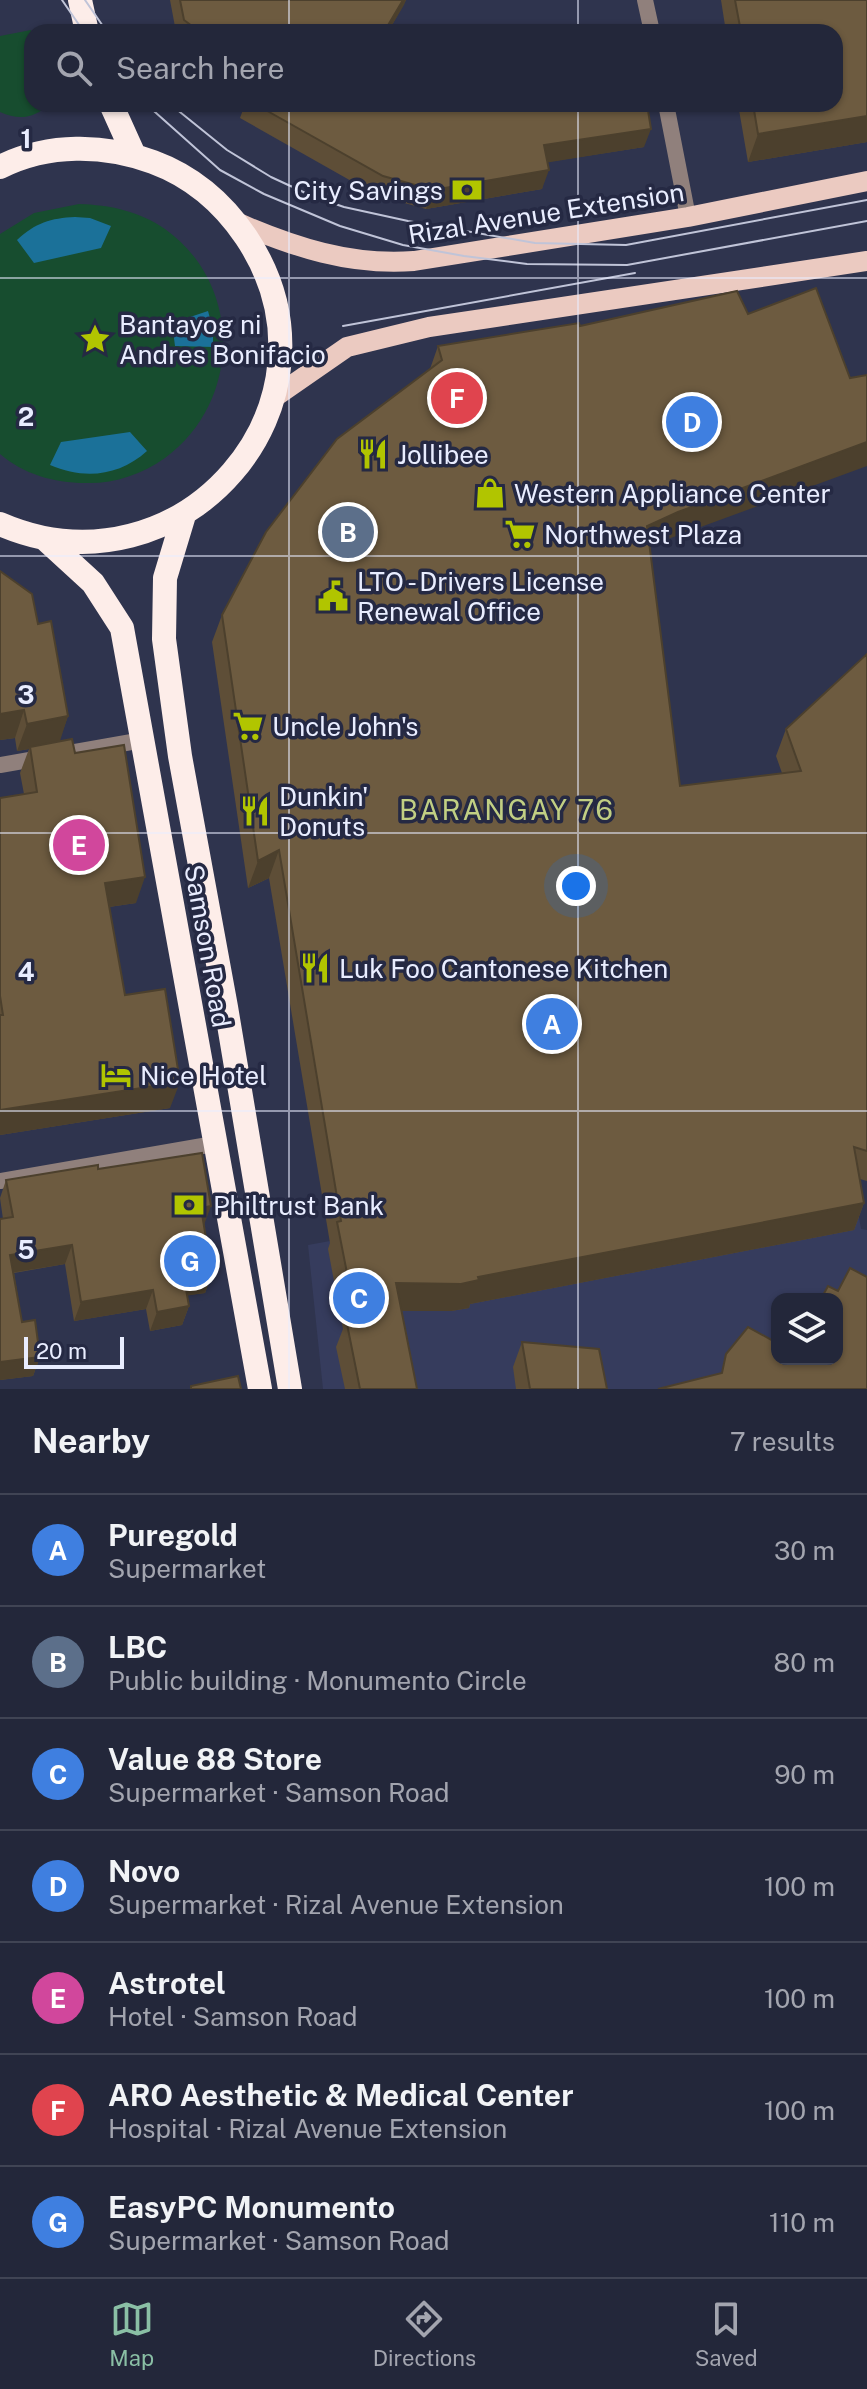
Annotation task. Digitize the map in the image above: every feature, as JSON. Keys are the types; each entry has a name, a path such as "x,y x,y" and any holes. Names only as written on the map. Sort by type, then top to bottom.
{"highway":[{"path":"80,0 85,24"},
{"path":"115,112 134,155"},
{"path":"0,167 36,154 68,148 102,149 134,155 190,181 215,199 236,222 253,248 275,306 279,337 278,368 272,399 259,434 239,466 214,493 184,515 164,526 122,539 97,542 45,539 0,524"},
{"name":"Samson Road","path":"184,515 165,578 164,639 180,756 290,1389"},
{"name":"Samson Road","path":"45,539 93,583 122,628 260,1389"}],"main road":[{"name":"Rizal Avenue Extension","path":"236,222 280,241 381,263 414,261 688,217 867,181"},
{"path":"272,399 347,347 429,327 867,261"}],"street":[{"path":"645,0 650,24"},
{"path":"668,112 688,217"},
{"path":"0,765 143,740"},
{"path":"0,1181 214,1144"}],"shaded area":[{"path":"90,218 111,226 101,248 34,263 17,240 44,222"},
{"path":"208,311 213,329 213,347 175,346 172,323"},
{"path":"130,432 147,451 125,466 89,474 50,465 61,442"},
{"path":"847,1147 861,1229 867,1230 867,1389 323,1389 308,1245"}],"green space":[{"path":"24,31 24,112 38,112 32,115 14,117 0,112 0,36"},
{"path":"79,204 135,213 165,229 191,253 209,281 220,312 223,344 219,376 208,407 190,435 165,458 146,469 116,480 95,483 73,483 40,476 0,454 0,234 34,213"}],"building":[{"path":"180,0 403,0 389,24 189,24 184,20"},
{"path":"735,0 867,0 867,116 758,134 754,112 843,112 843,24 740,24"},
{"path":"269,112 648,112 651,129 544,145 549,170 433,190 383,176"},
{"path":"816,288 850,378 867,375 867,442 647,526 680,786 801,771 786,729 867,654 867,1151 854,1147 864,1203 478,1277 479,1280 461,1284 396,1283 417,1389 360,1389 346,1319 356,1319 337,1222 341,1221 279,850 258,861 222,615 266,532 337,439 442,360 438,346 579,323 580,326 737,291 748,314"},
{"path":"0,571 32,594 38,624 51,621 68,716 27,724 24,710 0,714"},
{"path":"72,739 75,753 124,745 145,877 105,883 125,995 165,989 180,1082 0,1110 0,1015 3,1015 0,996 0,798 37,792 30,747"},
{"path":"202,1153 211,1206 201,1208 212,1274 184,1278 189,1306 157,1312 153,1290 81,1302 72,1245 10,1255 22,1322 35,1320 40,1357 0,1362 0,1219 13,1217 6,1180"},
{"path":"850,1268 867,1277 867,1389 658,1389 722,1373 726,1354 748,1327 771,1340 771,1365 843,1365 843,1293 824,1293 828,1286 838,1291"},
{"path":"522,1342 599,1349 607,1389 530,1389"},
{"path":"238,1376 241,1389 191,1389 191,1386"}],"tram line":[{"path":"62,0 78,24"},
{"path":"85,0 102,24"},
{"path":"155,112 220,170 264,194 340,226 403,245 464,256 527,264 627,265 867,221"},
{"path":"180,112 227,150 271,177 312,196 344,207 408,221 535,243 626,245 867,200"},
{"path":"343,326 635,273"}],"place":[{"name":"City Savings","path":"467,190"},
{"name":"Bantayog ni Andres Bonifacio","path":"95,339"},
{"name":"ARO Aesthetic & Medical Center","path":"457,398"},
{"name":"Novo","path":"692,422"},
{"name":"Jollibee","path":"373,454"},
{"name":"Western Appliance Center","path":"490,493"},
{"name":"LBC","path":"348,532"},
{"name":"Northwest Plaza","path":"520,534"},
{"name":"LTO - Drivers License Renewal Office","path":"333,596"},
{"name":"Uncle John's","path":"248,726"},
{"name":"Dunkin' Donuts","path":"255,811"},
{"name":"Astrotel","path":"79,845"},
{"name":"Luk Foo Cantonese Kitchen","path":"315,968"},
{"name":"Puregold","path":"552,1024"},
{"name":"Nice Hotel","path":"116,1075"},
{"name":"Philtrust Bank","path":"189,1205"},
{"name":"EasyPC Monumento","path":"190,1261"},
{"name":"Value 88 Store","path":"359,1298"}],"district":[{"name":"BARANGAY 76","path":"507,809"}]}
